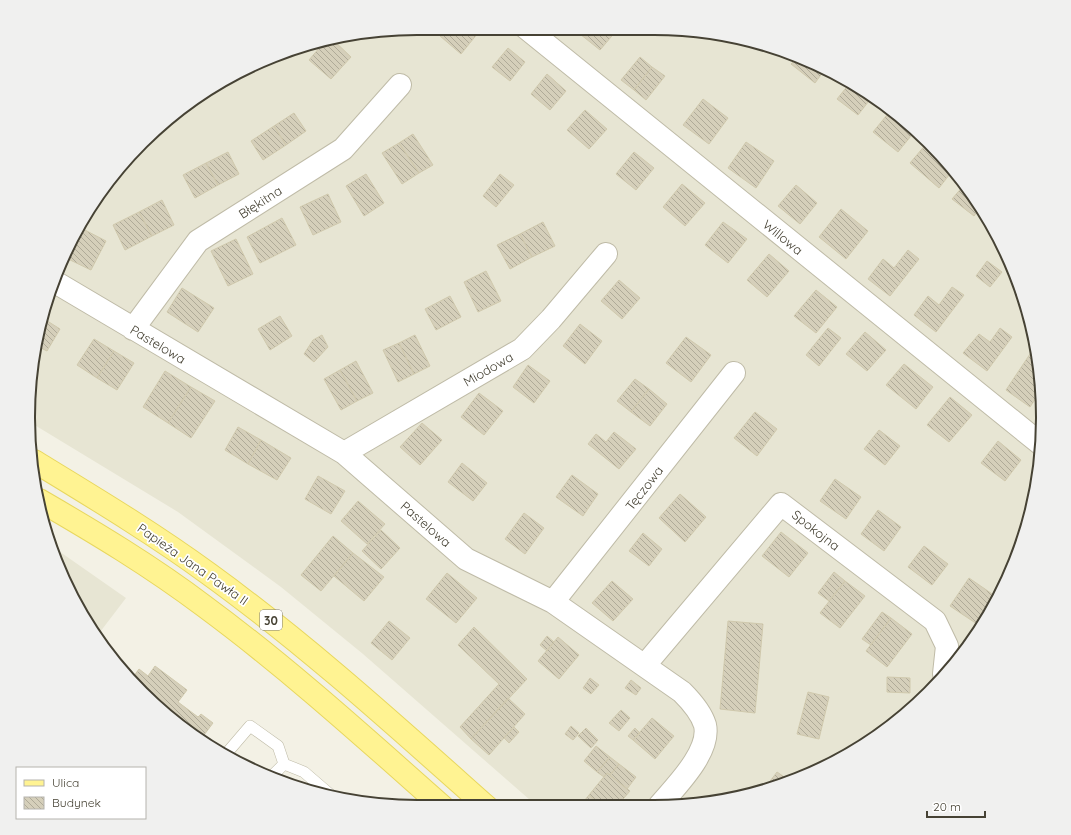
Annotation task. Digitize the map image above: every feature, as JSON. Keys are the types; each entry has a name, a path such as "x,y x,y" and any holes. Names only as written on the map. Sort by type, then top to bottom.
{"main road":[{"name":"Papieża Jana Pawła II","path":"38,464 126,517 167,544 274,622 326,665 479,800"},
{"name":"30","path":"45,503 114,543 205,606 320,699 435,800"}],"street":[{"name":"Willowa","path":"535,35 1035,439"},
{"name":"Błękitna","path":"133,329 198,241 343,149 400,85"},
{"name":"Miodowa","path":"344,453 522,349 551,319 606,254"},
{"name":"Pastelowa","path":"59,284 344,453 466,559 553,602 682,692 698,711 705,725 705,741 690,770 665,800"},
{"name":"Tęczowa","path":"553,602 734,373"},
{"name":"Spokojna","path":"645,665 782,504 934,621 947,646 945,665"}],"lane":[{"path":"229,751 250,726 278,746 284,764 304,772 322,788"},
{"path":"275,773 284,764"}],"shaded area":[{"path":"418,35 679,36 728,42 752,48 776,55 823,74 866,99 906,130 941,165 957,185 972,205 997,248 1016,295 1029,343 1033,368 1036,418 1033,467 1029,492 1016,540 1007,564 997,587 972,630 941,670 924,688 906,705 866,736 823,761 800,771 776,780 728,793 703,797 654,800 530,800 363,654 281,587 178,512 35,425 38,368 42,343 55,295 74,248 99,205 130,165 165,130 205,99 248,74 295,55 343,42 368,38"},
{"path":"59,551 126,598 100,632 74,587"}],"building":[{"path":"441,35 476,35 461,54 440,36"},
{"path":"581,35 613,35 600,50"},
{"path":"337,44 351,57 331,79 309,60 319,48"},
{"path":"508,48 525,62 510,81 492,67"},
{"path":"640,57 652,67 634,90 621,80"},
{"path":"793,62 822,74 815,83 791,64"},
{"path":"652,67 665,76 646,100 634,90"},
{"path":"547,74 566,91 550,110 531,94"},
{"path":"847,87 869,101 858,115 837,99"},
{"path":"703,99 728,118 709,144 683,125"},
{"path":"585,110 607,129 589,149 567,130"},
{"path":"294,113 306,131 286,145 274,126"},
{"path":"887,115 912,135 898,152 873,132"},
{"path":"274,126 286,145 263,160 251,141"},
{"path":"413,134 433,165 419,173 399,143"},
{"path":"746,142 774,161 756,188 728,168"},
{"path":"399,143 419,173 402,184 382,153"},
{"path":"924,147 949,175 939,188 910,163"},
{"path":"228,152 239,174 218,185 206,163"},
{"path":"634,152 654,168 636,190 616,174"},
{"path":"206,163 218,185 195,198 183,175"},
{"path":"366,174 384,203 364,216 346,186"},
{"path":"500,174 514,185 496,207 483,196"},
{"path":"682,184 705,203 685,226 663,207"},
{"path":"796,185 817,203 800,224 778,206"},
{"path":"960,189 977,212 974,216 952,199"},
{"path":"328,194 341,222 313,235 300,207"},
{"path":"162,200 174,225 152,236 139,212"},
{"path":"841,209 868,231 846,259 819,237"},
{"path":"139,212 152,236 125,250 113,225"},
{"path":"282,218 296,245 260,263 247,237"},
{"path":"543,222 555,246 532,257 520,234"},
{"path":"723,222 747,239 728,263 705,245"},
{"path":"84,230 106,241 91,270 69,259"},
{"path":"520,234 532,257 510,269 497,245"},
{"path":"236,239 253,274 228,286 211,251"},
{"path":"908,250 919,259 890,296 868,279 883,259 894,268"},
{"path":"769,254 789,271 767,297 747,280"},
{"path":"987,261 1002,272 990,287 976,276"},
{"path":"486,271 501,301 478,312 464,282"},
{"path":"619,280 640,298 622,319 601,301"},
{"path":"952,287 964,295 936,332 914,315 928,296 939,305"},
{"path":"182,288 214,308 198,332 167,312"},
{"path":"816,290 837,307 816,333 794,316"},
{"path":"450,296 461,317 436,330 425,309"},
{"path":"280,316 292,336 270,350 258,329"},
{"path":"47,321 60,329 47,351 41,348"},
{"path":"580,324 602,341 585,364 563,346"},
{"path":"828,328 841,338 819,366 806,355"},
{"path":"1000,328 1012,337 987,371 963,353 979,334 990,342"},
{"path":"865,332 886,350 867,371 846,354"},
{"path":"322,335 328,347 314,362 304,354 313,340"},
{"path":"415,335 430,366 414,374 399,343"},
{"path":"686,337 711,355 691,382 666,363"},
{"path":"94,339 114,351 97,378 77,365"},
{"path":"399,343 414,374 398,382 383,350"},
{"path":"114,351 134,363 117,390 97,378"},
{"path":"1031,353 1035,399 1030,407 1006,390"},
{"path":"356,361 373,393 357,401 340,370"},
{"path":"904,364 933,387 916,409 886,385"},
{"path":"528,365 550,381 534,403 513,387"},
{"path":"340,370 357,401 341,410 324,379"},
{"path":"165,371 191,387 168,423 143,407"},
{"path":"635,379 649,389 631,412 617,401"},
{"path":"191,387 215,401 191,438 168,423"},
{"path":"649,389 667,404 650,426 631,412"},
{"path":"479,393 503,411 484,435 461,417"},
{"path":"950,397 972,415 949,442 927,425"},
{"path":"755,412 777,429 757,456 734,438"},
{"path":"422,423 442,440 420,465 400,447"},
{"path":"238,427 261,440 248,464 225,450"},
{"path":"879,430 900,446 885,465 864,449"},
{"path":"614,432 636,449 619,469 588,444 596,434 606,442"},
{"path":"261,440 291,458 277,480 248,464"},
{"path":"998,441 1021,460 1005,481 981,463"},
{"path":"462,463 487,483 473,501 448,482"},
{"path":"572,475 598,494 583,516 556,497"},
{"path":"318,476 345,491 331,514 305,499"},
{"path":"835,479 861,497 846,519 820,501"},
{"path":"680,494 706,517 685,542 659,518"},
{"path":"358,501 385,524 367,544 341,521"},
{"path":"878,510 901,527 884,551 861,534"},
{"path":"524,513 544,528 525,554 505,539"},
{"path":"381,530 400,548 381,569 362,551"},
{"path":"781,532 808,553 789,577 762,556"},
{"path":"643,533 662,549 649,566 629,551"},
{"path":"333,536 353,553 321,591 301,575"},
{"path":"924,546 948,564 932,585 908,567"},
{"path":"353,553 384,577 364,601 334,576"},
{"path":"834,572 845,581 829,601 818,593"},
{"path":"447,573 477,598 456,623 426,599"},
{"path":"969,578 993,594 976,623 950,606"},
{"path":"612,581 633,599 613,621 592,603"},
{"path":"845,581 865,596 840,628 820,613"},
{"path":"882,612 891,618 871,645 862,639"},
{"path":"891,618 912,634 887,667 866,651"},
{"path":"389,621 410,638 392,660 371,643"},
{"path":"728,621 763,624 755,713 720,709"},
{"path":"474,627 527,679 471,739 460,727 499,684 458,645"},
{"path":"547,636 554,642 547,651 540,645"},
{"path":"558,637 579,655 559,679 538,661"},
{"path":"155,666 187,690 178,702 198,717 201,714 213,723 204,735 165,705 135,675 139,669 148,676"},
{"path":"887,677 910,678 910,693 887,692"},
{"path":"590,678 599,685 591,694 583,688"},
{"path":"631,680 641,688 636,695 625,688"},
{"path":"808,692 829,697 819,739 797,734"},
{"path":"508,698 525,714 489,755 471,739"},
{"path":"621,710 630,718 619,731 609,723"},
{"path":"652,718 674,736 655,759 633,740"},
{"path":"571,726 579,733 573,740 565,734"},
{"path":"514,727 519,732 509,743 504,738"},
{"path":"586,728 598,740 591,748 578,736"},
{"path":"635,728 640,733 633,740 628,736"},
{"path":"596,746 610,757 597,772 584,761"},
{"path":"610,757 619,764 610,775 607,773 604,777 597,772"},
{"path":"619,764 636,777 627,789 610,775"},
{"path":"777,772 784,777 776,780 769,782"},
{"path":"607,773 630,791 622,800 595,800 589,795"},
{"path":"589,795 595,800 585,800"}]}
